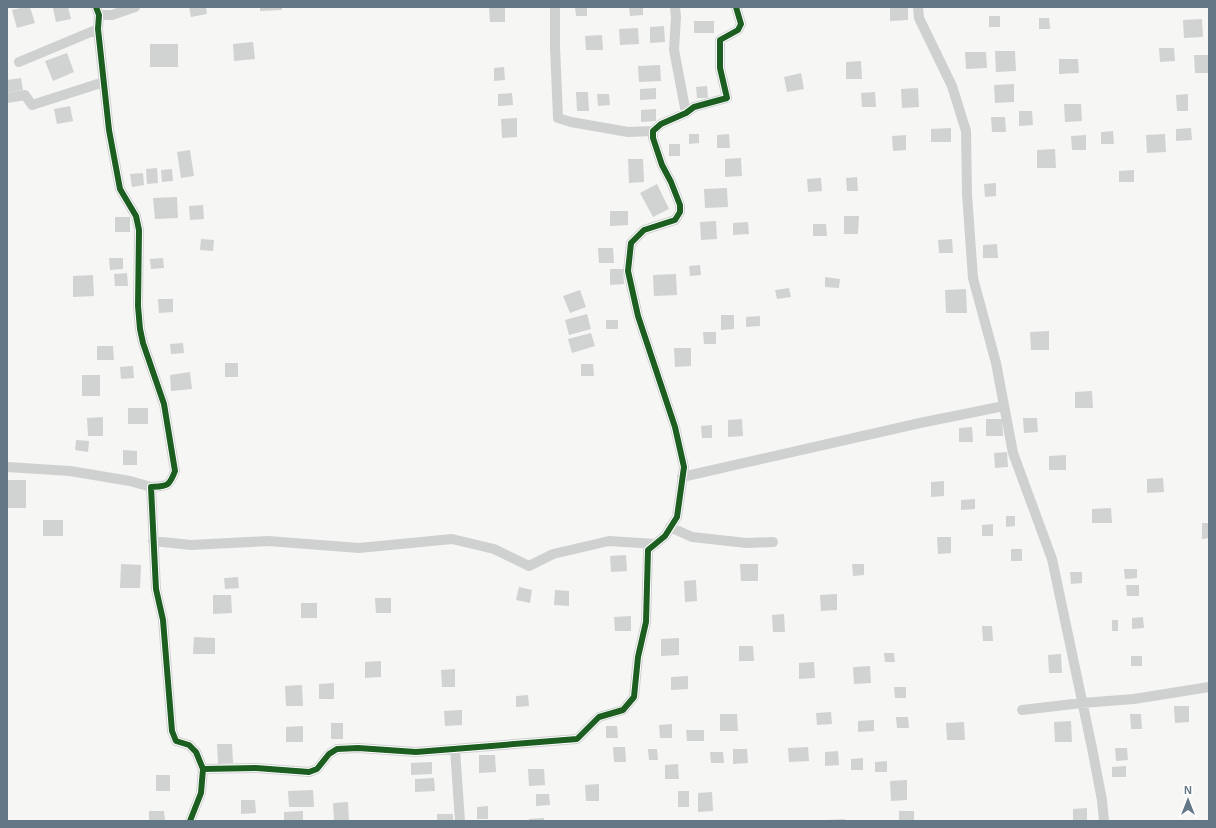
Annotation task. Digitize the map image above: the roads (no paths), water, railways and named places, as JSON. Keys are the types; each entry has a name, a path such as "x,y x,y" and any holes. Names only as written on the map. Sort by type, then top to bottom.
{"street":[{"path":"7,467 70,471 130,481 151,487 166,486 172,481 175,471 164,404 143,343 140,329 138,306 139,230 136,216 120,190 109,130 98,29 97,11 112,15 135,7"},
{"path":"555,7 558,118 571,122 628,132 653,131 661,124 686,113 694,107 727,98 720,68 720,40 738,30 741,24 736,7"},
{"path":"675,7 676,17 674,50 686,113"},
{"path":"918,7 919,18 952,86 966,131 967,194 973,278 996,363 1013,452 1052,560 1102,800 1104,821"},
{"path":"19,62 98,29"},
{"path":"7,98 25,94 32,105 104,82"},
{"path":"203,770 256,768 309,772 317,769 329,754 337,749 358,748 416,752 577,739 599,717 622,710 634,696 638,657 646,622 648,550 665,536 677,517 684,467 675,427 638,316 628,271 631,243 644,230 675,220 680,212 680,205 671,182 662,165 653,138 653,131"},
{"path":"682,477 920,423 1004,406"},
{"path":"151,487 156,589 163,620 172,731 176,741 189,745 196,752 203,770 201,793 190,821"},
{"path":"670,527 692,537 747,543 773,542"},
{"path":"153,541 192,545 268,541 359,548 452,539 494,549 529,566 552,554 609,541 656,544"},
{"path":"1022,710 1134,699 1209,687"},
{"path":"454,749 460,821"}]}
